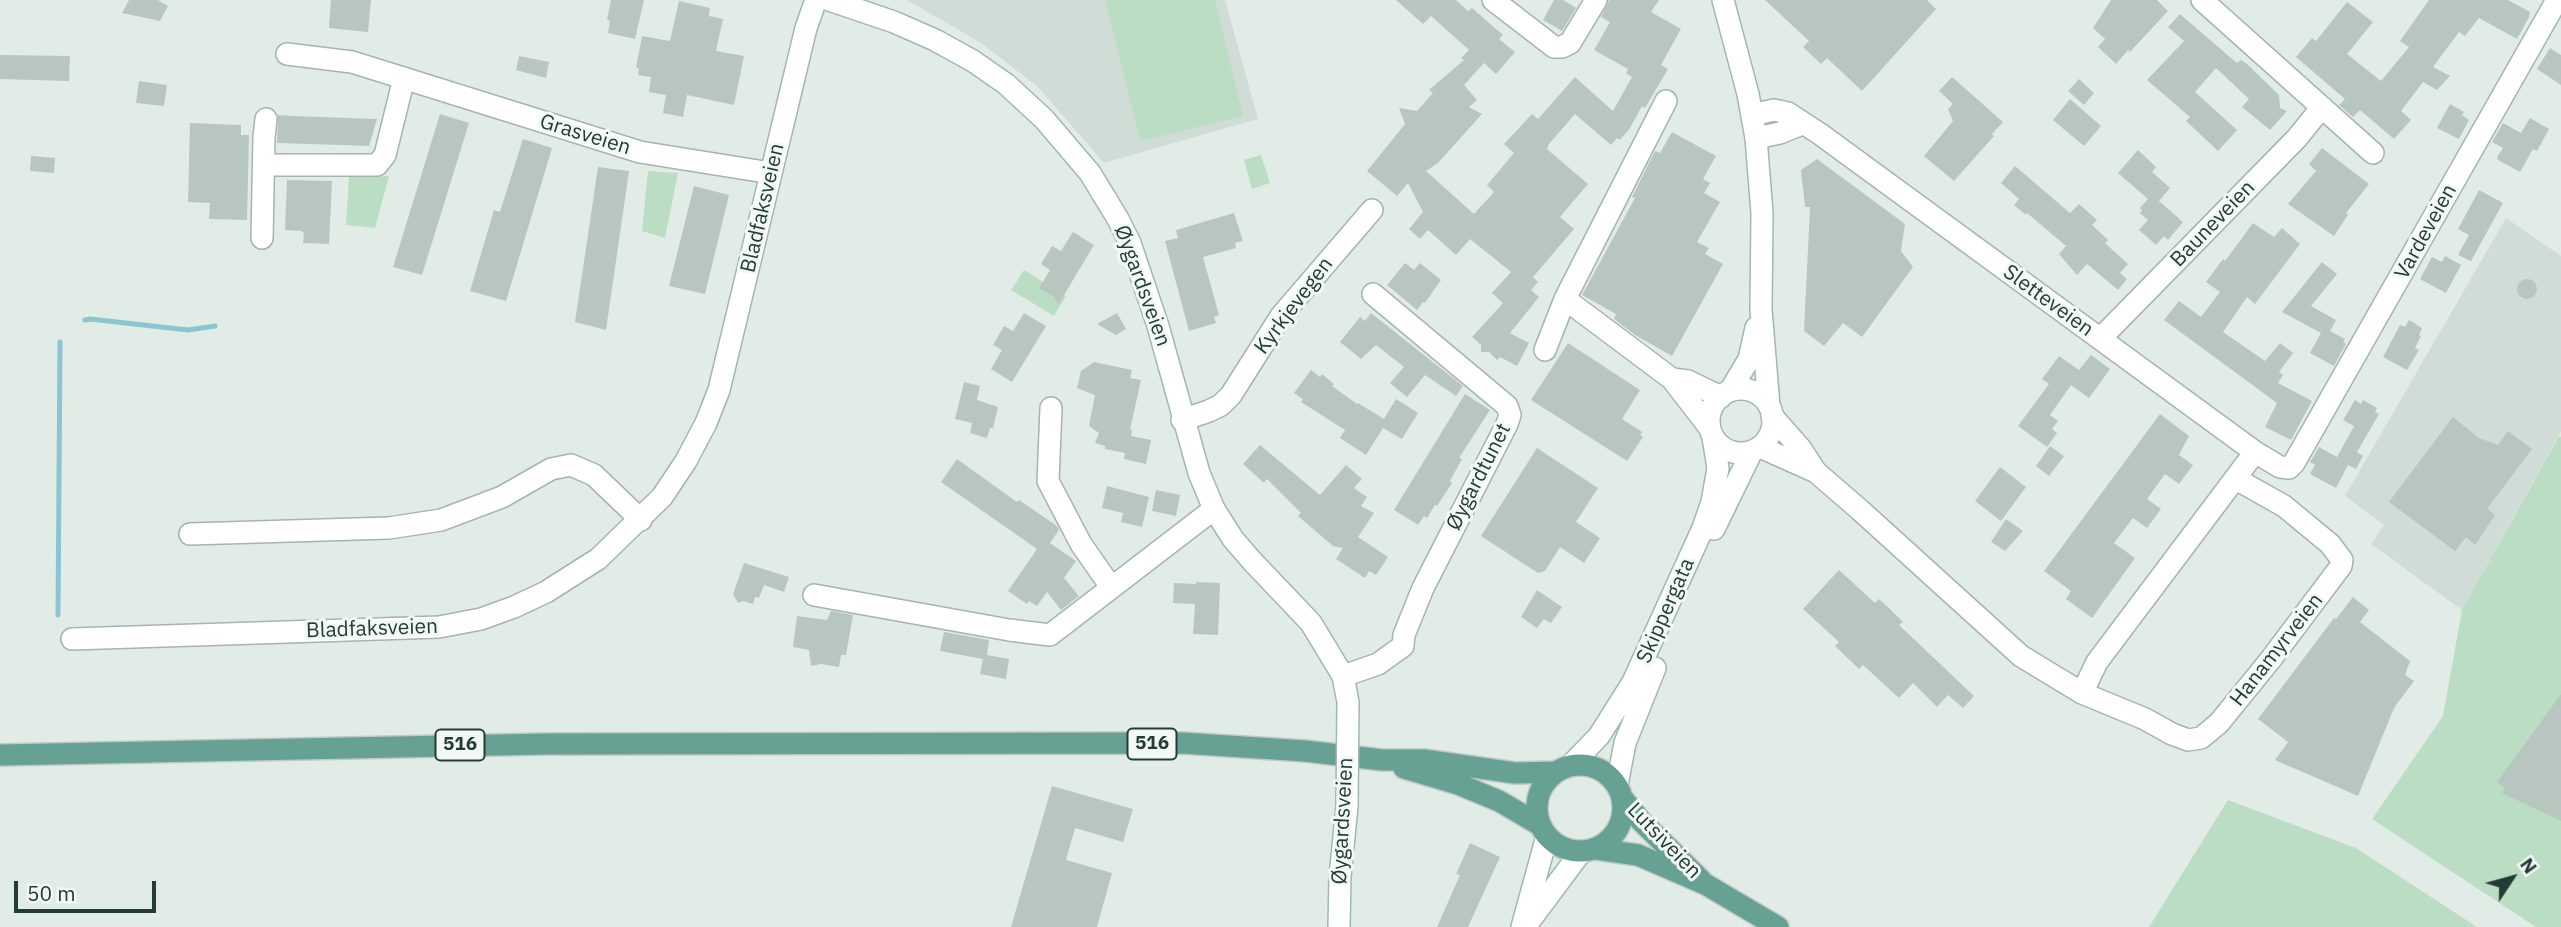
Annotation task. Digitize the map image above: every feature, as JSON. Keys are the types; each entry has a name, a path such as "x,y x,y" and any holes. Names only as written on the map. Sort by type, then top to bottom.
{"main road":[{"name":"516","path":"0,755 546,744 1182,744 1305,751 1382,760 1424,760 1515,773 1585,765 1600,769 1620,792"},
{"name":"516","path":"1382,760 1490,797 1544,830 1566,849 1589,850"},
{"path":"1544,830 1537,805 1541,791 1563,769"},
{"path":"1589,850 1609,841 1619,828 1623,814 1620,792"},
{"name":"Lutsiveien","path":"1620,792 1641,821 1705,884"},
{"name":"Lutsiveien","path":"1589,850 1638,855 1705,884 1778,927"}],"street":[{"name":"Bladfaksveien","path":"72,639 439,628 498,614 545,592 598,559 662,497 686,461 706,423 719,390 806,28 816,0"},
{"name":"Øygardsveien","path":"830,0 894,22 935,40 973,61 1006,84 1062,138 1104,194 1129,243 1158,326 1182,420 1214,509 1233,539 1311,623 1343,676 1348,702 1347,806 1339,877 1339,927"},
{"path":"1493,0 1554,47 1562,47 1570,43 1596,0"},
{"name":"Skippergata","path":"1620,792 1625,743 1645,691 1713,532 1756,449 1768,438 1772,428 1760,309 1762,214 1756,138 1739,56 1723,0"},
{"path":"2202,0 2374,153"},
{"name":"Vardeveien","path":"2294,463 2557,0"},
{"name":"Grasveien","path":"287,54 352,62 640,152 771,173"},
{"path":"264,165 377,165 385,155 404,78"},
{"path":"1545,350 1565,299 1666,101"},
{"name":"Bauneveien","path":"2100,339 2297,138 2322,107"},
{"name":"Sletteveien","path":"1752,115 1774,110 1788,113 1833,142 2255,452 2280,467 2289,468 2294,463"},
{"path":"262,238 266,119"},
{"path":"1756,138 1780,133 1802,124"},
{"name":"Kyrkjevegen","path":"1182,420 1221,405 1231,395 1281,316 1372,210"},
{"name":"Øygardtunet","path":"1343,676 1378,664 1403,646 1404,635 1423,588 1510,415 1507,406 1373,294"},
{"path":"1565,299 1672,379 1720,446 1741,453 1756,449"},
{"name":"Skippergata","path":"1563,769 1599,736 1633,682 1703,528 1712,502 1717,468 1709,415 1749,359 1760,309"},
{"path":"1672,379 1688,381 1725,394 1741,389 1752,392 1762,397 1770,411"},
{"path":"1051,408 1048,481 1082,544 1111,587"},
{"name":"Hanamyrveien","path":"1770,411 1816,472 2021,656 2082,693 2188,740 2201,738 2219,723 2335,577 2342,560 2330,544 2284,506 2236,479"},
{"name":"Hanamyrveien","path":"1756,449 1816,472"},
{"path":"2082,693 2097,663 2255,452"},
{"path":"190,534 389,528 441,520 502,497 551,470 571,465 594,475 641,520"},
{"path":"814,594 1050,635 1214,509"},
{"path":"1524,927 1544,830"},
{"path":"1524,927 1589,850"}],"shaded area":[{"path":"907,0 1225,0 1258,119 1104,163 1038,87 981,43"},
{"path":"2506,218 2561,256 2561,431 2462,610 2371,544 2384,525 2345,496"}],"green space":[{"path":"1105,0 1215,0 1243,116 1140,141"},
{"path":"1261,155 1270,183 1252,189 1244,160"},
{"path":"648,171 678,173 665,238 642,231"},
{"path":"389,176 375,228 346,225 349,177"},
{"path":"1024,270 1066,296 1054,316 1011,290"},
{"path":"2559,436 2561,927 2536,927 2372,819 2443,716 2462,610"},
{"path":"2228,800 2356,848 2477,927 2149,927"}],"building":[{"path":"129,0 158,0 168,6 160,21 122,13"},
{"path":"331,0 371,0 368,32 329,28"},
{"path":"611,0 644,0 635,39 608,33 610,21 607,20"},
{"path":"1396,0 1456,0 1468,11 1472,8 1503,35 1499,39 1515,52 1496,74 1484,63 1464,85 1477,100 1469,107 1482,114 1438,163 1426,171 1474,214 1494,192 1487,185 1514,153 1504,144 1532,114 1538,119 1575,77 1613,111 1632,77 1626,73 1628,69 1594,50 1610,22 1601,17 1609,0 1659,0 1651,12 1681,29 1661,65 1668,69 1645,108 1642,106 1620,140 1617,138 1611,145 1575,114 1549,144 1547,149 1588,184 1560,217 1574,229 1533,277 1538,282 1531,290 1539,297 1510,333 1529,343 1517,366 1500,357 1497,360 1489,352 1481,352 1481,345 1472,337 1503,303 1492,293 1511,272 1470,239 1456,255 1428,230 1420,239 1409,229 1423,212 1408,183 1397,196 1367,171 1405,124 1399,108 1417,111 1433,93 1429,90 1464,60 1461,58 1469,50 1431,16 1423,24"},
{"path":"1554,0 1563,0 1576,8 1562,31 1543,20"},
{"path":"1765,0 1927,0 1936,9 1862,91 1827,58 1821,64 1803,47 1809,41"},
{"path":"2111,0 2157,0 2168,11 2116,64 2098,47 2105,39 2093,28"},
{"path":"2429,0 2508,0 2530,12 2517,39 2479,18 2465,36 2459,32 2433,67 2450,76 2437,90 2423,82 2401,111 2411,120 2394,139 2360,110 2353,117 2339,105 2345,99 2296,57 2312,38 2316,41 2347,2 2373,22 2347,54 2381,81 2409,47 2400,41"},
{"path":"679,1 710,8 709,16 723,19 716,51 744,56 734,105 687,95 683,117 663,113 666,95 649,92 651,77 638,75 639,68 636,68 642,36 670,41"},
{"path":"2180,14 2237,63 2241,60 2247,64 2279,95 2280,108 2287,111 2270,130 2242,107 2249,99 2216,68 2195,92 2237,130 2218,151 2186,121 2190,117 2147,80 2184,41 2168,27"},
{"path":"2550,48 2561,55 2561,85 2537,69"},
{"path":"0,55 70,56 69,81 0,79"},
{"path":"519,56 549,62 546,78 516,70"},
{"path":"1952,77 2003,122 1954,181 1924,156 1953,121 1948,109 1953,104 1939,91"},
{"path":"2079,79 2094,93 2084,105 2068,91"},
{"path":"139,81 167,85 164,106 136,103"},
{"path":"2070,99 2101,126 2084,146 2053,120"},
{"path":"2450,104 2464,112 2462,115 2469,120 2459,139 2437,128"},
{"path":"440,114 469,123 422,275 393,267"},
{"path":"278,115 377,119 369,146 277,143"},
{"path":"2530,118 2549,129 2537,151 2533,149 2520,172 2498,160 2503,148 2492,142 2503,123 2521,133"},
{"path":"190,123 241,125 241,135 249,135 247,220 209,219 210,203 188,202"},
{"path":"1672,132 1716,156 1703,179 1710,183 1704,193 1720,202 1697,242 1709,248 1705,254 1723,264 1672,356 1635,335 1614,319 1616,314 1582,295 1635,198 1632,197 1655,151 1660,153"},
{"path":"523,139 552,148 506,301 470,291 494,210 500,212"},
{"path":"2322,148 2369,184 2346,213 2348,215 2334,236 2288,204 2316,171 2309,164"},
{"path":"2138,150 2156,167 2152,172 2170,188 2159,201 2183,222 2168,240 2164,236 2156,245 2139,230 2148,220 2140,213 2140,208 2148,199 2118,173"},
{"path":"31,156 55,158 54,173 30,171"},
{"path":"1817,159 1905,224 1901,251 1913,267 1862,337 1843,323 1824,346 1804,331 1810,207 1805,207 1801,170"},
{"path":"2015,166 2070,213 2079,204 2097,220 2092,225 2108,240 2105,243 2128,264 2120,273 2127,279 2118,290 2087,264 2077,275 2059,254 2066,246 2014,205 2019,199 2001,183"},
{"path":"598,167 629,171 606,330 575,322"},
{"path":"287,180 332,181 329,244 303,243 304,233 285,230"},
{"path":"694,186 729,195 705,294 669,286"},
{"path":"2479,190 2503,203 2471,261 2458,255 2469,235 2458,229"},
{"path":"1234,213 1243,241 1235,243 1236,248 1203,257 1219,315 1214,317 1216,323 1189,331 1165,241 1178,238 1176,230"},
{"path":"2253,223 2274,237 2282,228 2300,244 2255,304 2247,297 2223,332 2265,361 2280,343 2293,353 2279,372 2283,375 2278,383 2312,401 2291,440 2265,427 2277,403 2164,320 2179,301 2201,317 2220,292 2206,282"},
{"path":"1073,232 1094,245 1058,305 1054,297 1039,288 1050,270 1041,264 1052,246 1061,251"},
{"path":"2445,256 2461,265 2446,293 2420,279 2432,257 2442,262"},
{"path":"2322,262 2337,274 2311,306 2336,320 2330,331 2345,339 2343,342 2346,344 2334,366 2310,353 2321,333 2282,312"},
{"path":"1405,263 1414,270 1420,263 1441,280 1417,310 1387,285"},
{"path":"2527,279 2534,282 2537,289 2534,296 2527,299 2520,296 2517,289 2520,282"},
{"path":"1024,313 1046,326 1012,382 991,369 1002,350 993,345 1004,326 1013,331"},
{"path":"1117,313 1126,329 1116,335 1097,324"},
{"path":"1371,313 1463,386 1456,396 1425,375 1407,397 1390,383 1404,367 1376,345 1361,359 1340,342 1360,317 1365,321"},
{"path":"2409,320 2422,328 2415,348 2419,350 2407,370 2383,357 2400,325 2405,327"},
{"path":"1568,343 1640,390 1622,419 1642,432 1640,435 1643,437 1627,461 1531,400"},
{"path":"2091,355 2110,369 2089,398 2071,385 2050,415 2058,421 2052,429 2057,433 2047,447 2018,426 2049,384 2042,379 2059,356 2079,370"},
{"path":"1094,362 1132,370 1130,378 1141,380 1130,430 1131,436 1151,440 1146,464 1124,459 1125,453 1105,449 1105,446 1095,443 1099,433 1089,426 1095,395 1077,388 1081,371"},
{"path":"1311,370 1320,377 1322,374 1334,384 1332,386 1384,419 1396,399 1418,413 1402,439 1383,428 1366,455 1340,438 1345,430 1301,402 1303,399 1294,393"},
{"path":"964,382 980,386 977,400 998,407 993,428 990,428 987,438 970,433 972,423 955,419"},
{"path":"1465,394 1490,410 1459,458 1462,459 1450,481 1452,483 1437,506 1435,505 1427,518 1424,516 1418,525 1394,510"},
{"path":"2355,400 2361,404 2363,400 2377,408 2375,412 2379,414 2357,452 2363,456 2356,469 2348,465 2336,488 2310,474 2315,465 2310,462 2319,447 2337,457 2354,426 2343,420"},
{"path":"2160,414 2189,436 2179,455 2193,465 2179,484 2165,474 2147,499 2161,509 2147,528 2133,518 2114,543 2135,558 2092,618 2066,599 2071,591 2044,571"},
{"path":"2453,417 2479,438 2498,445 2508,431 2532,449 2487,509 2495,515 2475,545 2466,537 2455,551 2389,502"},
{"path":"1260,445 1320,495 1346,465 1362,479 1354,488 1367,497 1361,506 1374,513 1358,537 1388,557 1376,575 1369,571 1365,578 1336,559 1343,548 1333,546 1298,516 1301,513 1267,479 1264,483 1243,464"},
{"path":"2050,446 2064,456 2049,476 2036,466"},
{"path":"1537,448 1598,488 1576,522 1600,538 1584,563 1560,547 1545,571 1538,573 1481,536"},
{"path":"957,459 1017,502 1019,500 1057,526 1059,530 1050,543 1076,561 1064,578 1079,596 1061,610 1047,592 1037,606 1029,601 1027,604 1008,591 1037,549 941,482"},
{"path":"2000,467 2026,487 2001,521 1975,501"},
{"path":"1107,486 1149,497 1142,527 1121,522 1123,513 1102,508"},
{"path":"1156,490 1180,495 1176,516 1152,511"},
{"path":"2006,519 2023,531 2005,551 1991,542"},
{"path":"744,563 789,577 784,592 764,585 759,598 755,597 753,604 743,601 738,603 733,594"},
{"path":"1839,570 1875,603 1879,599 1891,610 1903,622 1899,625 1974,696 1963,708 1948,695 1937,707 1913,683 1899,698 1863,665 1859,669 1835,646 1839,642 1803,609"},
{"path":"1174,583 1220,583 1218,635 1193,634 1195,604 1173,603"},
{"path":"1537,590 1562,607 1551,623 1544,619 1537,628 1521,617"},
{"path":"2353,597 2369,610 2360,622 2410,661 2405,675 2414,681 2394,708 2358,796 2275,760 2288,742 2258,719"},
{"path":"831,611 853,615 846,655 841,655 839,667 821,664 811,666 809,650 793,647 797,616 827,620"},
{"path":"944,632 989,640 987,655 1009,659 1006,679 980,674 983,659 940,651"},
{"path":"2561,694 2561,821 2502,793 2505,788 2497,782"},
{"path":"1052,786 1133,809 1123,842 1075,828 1066,860 1112,873 1097,927 1011,927"},
{"path":"1470,843 1500,857 1468,927 1437,927 1460,875 1456,874"}],"waterway":[{"path":"85,320 188,330 215,326"},
{"path":"58,615 60,342"}]}
